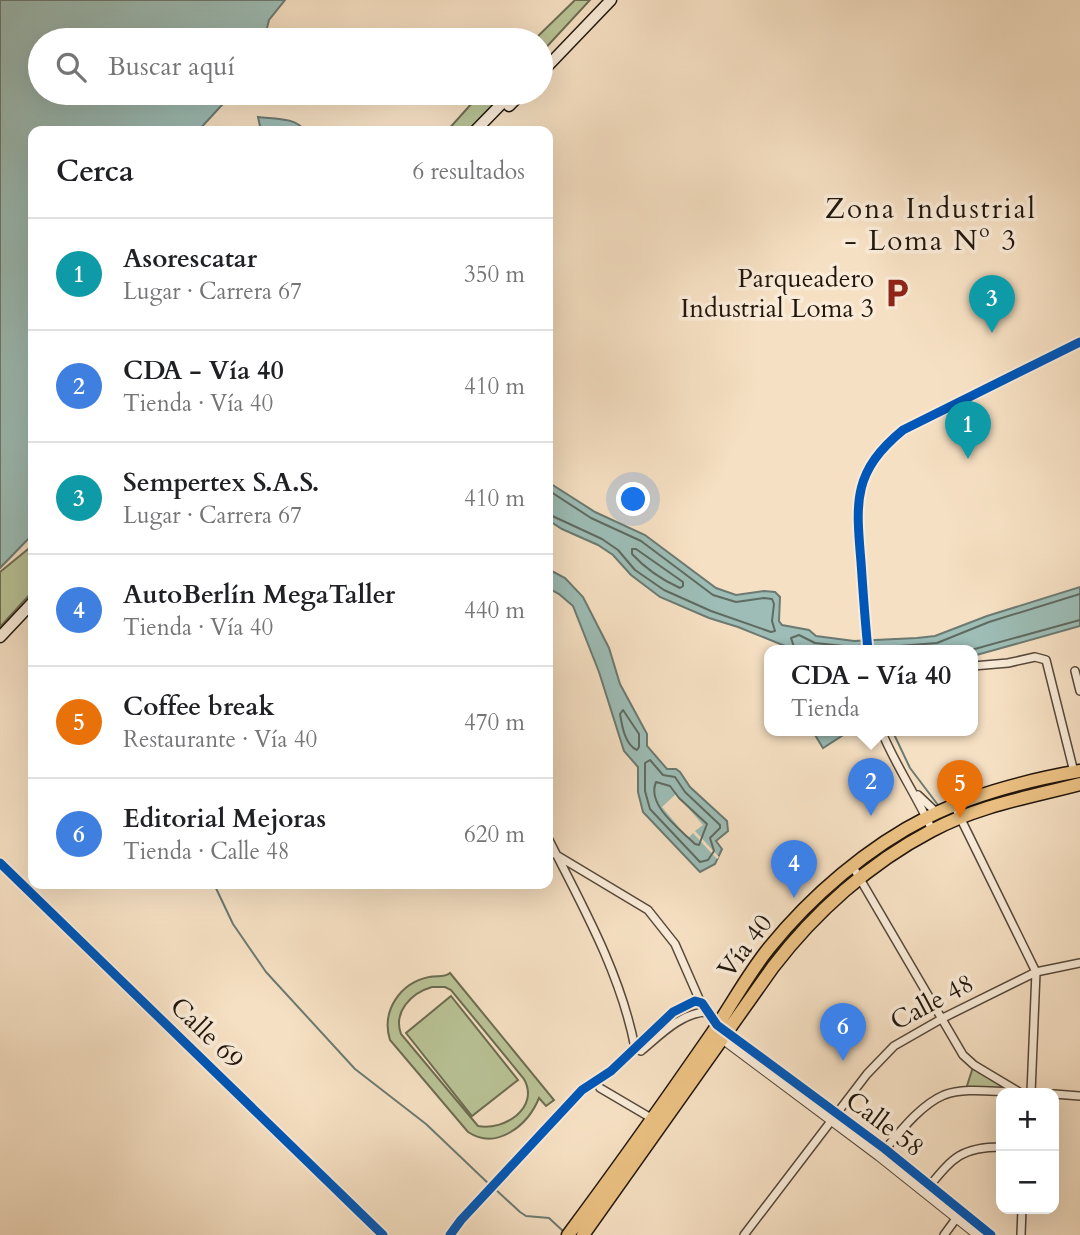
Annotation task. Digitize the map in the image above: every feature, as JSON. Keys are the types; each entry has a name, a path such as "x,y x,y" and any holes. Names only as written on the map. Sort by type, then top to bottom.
{"highway":[{"name":"Vía 40","path":"574,1234 652,1118 794,939 823,909 954,805 1022,784 1078,775"},
{"name":"Vía 40","path":"574,1234 719,1032 769,948 796,918 853,867 891,839 932,820 960,818 1024,798 1078,775"}],"main road":[{"path":"553,51 602,0"},
{"path":"553,60 611,0"},
{"path":"480,126 500,105"},
{"path":"490,126 510,105"},
{"path":"0,638 28,607"},
{"path":"0,648 28,617"}],"street":[{"path":"868,645 856,515 861,487 875,457 903,430 1080,342"},
{"path":"978,666 1035,657 1046,660 1078,775"},
{"path":"1075,671 1080,691"},
{"path":"884,736 898,766 932,820"},
{"path":"915,792 932,820"},
{"path":"954,805 1036,972 1031,1088"},
{"path":"553,849 600,943 631,1028 635,1048"},
{"path":"553,853 648,910 675,944 700,1001 719,1032"},
{"name":"Calle 69","path":"0,863 383,1235"},
{"path":"853,867 943,1018 949,1033 967,1059 1013,1088"},
{"name":"Calle 48","path":"744,1235 879,1059 894,1046 943,1018 1036,972 1080,963"},
{"path":"450,1235 486,1192 582,1090 611,1071 673,1012 700,1001"},
{"path":"635,1048 641,1051 678,1023 695,1013 707,1012"},
{"name":"Calle 58","path":"719,1032 834,1116 959,1215 991,1235"},
{"path":"600,1088 652,1118"},
{"path":"882,1153 926,1107 944,1095 956,1092 996,1092"},
{"path":"1059,1094 1080,1096"},
{"path":"927,1189 953,1159 967,1151 996,1147"},
{"path":"1021,1235 1022,1214"},
{"path":"944,1235 959,1215"},
{"name":"Calle 58","path":"959,1215 978,1235"}],"green space":[{"path":"575,0 590,0 553,40 553,28 546,28"},
{"path":"470,105 493,105 474,126 451,126"},
{"path":"28,549 28,596 0,627 0,572"},
{"path":"450,973 554,1100 546,1106 539,1098 519,1126 500,1137 490,1139 468,1132 390,1040 388,1019 395,1000 402,992 419,980","holes":["445,987 451,990 524,1079 528,1090 527,1099 517,1115 508,1121 488,1127 478,1126 401,1034 400,1018 406,1004 424,990"]},
{"path":"451,996 518,1080 472,1116 406,1033"},
{"path":"973,1067 1001,1085 996,1089 966,1089"}],"water":[{"path":"0,0 285,0 269,20 267,28 28,28 28,105 222,105 203,126 28,126 28,539 0,568"},
{"path":"258,117 290,121 301,126 260,126"},
{"path":"553,485 595,512 645,535 716,588 736,595 775,592 780,597 779,621 782,625 809,630 816,636 854,641 935,636 987,616 1080,587 1080,626 978,655 978,645 783,645 660,597 631,575 613,555 553,523"},
{"path":"553,572 565,578 583,597 609,648 620,684 647,734 647,746 667,769 680,772 690,787 727,821 728,831 716,841 722,849 715,864 700,872 643,812 638,792 638,767 624,751 599,672 573,606 553,591"},
{"path":"816,736 842,736 823,748"}],"pier":[{"path":"676,794 703,825 695,831 719,857 717,859 693,833 688,838 662,807"}],"waterway":[{"path":"895,736 910,768 938,805"},
{"path":"216,889 233,924 266,972 355,1069 426,1124 490,1185"},
{"path":"494,1188 526,1216 549,1218 564,1232"}],"cycle path":[{"path":"868,645 858,522 861,489 874,460 903,430 1080,342"},
{"path":"0,863 383,1235"},
{"path":"450,1235 582,1090 611,1071 673,1012 695,1001 702,1003 717,1025 885,1149 991,1235"}],"place":[{"name":"Parqueadero Industrial Loma 3","path":"897,293"},
{"name":"Sempertex S.A.S.","path":"992,333"},
{"name":"Asorescatar","path":"968,459"},
{"name":"CDA - Vía 40","path":"871,816"},
{"name":"Coffee break","path":"960,818"},
{"name":"AutoBerlín MegaTaller","path":"794,898"},
{"name":"Editorial Mejoras","path":"843,1061"}],"district":[{"name":"Zona Industrial - Loma Nº 3","path":"931,225"}]}
